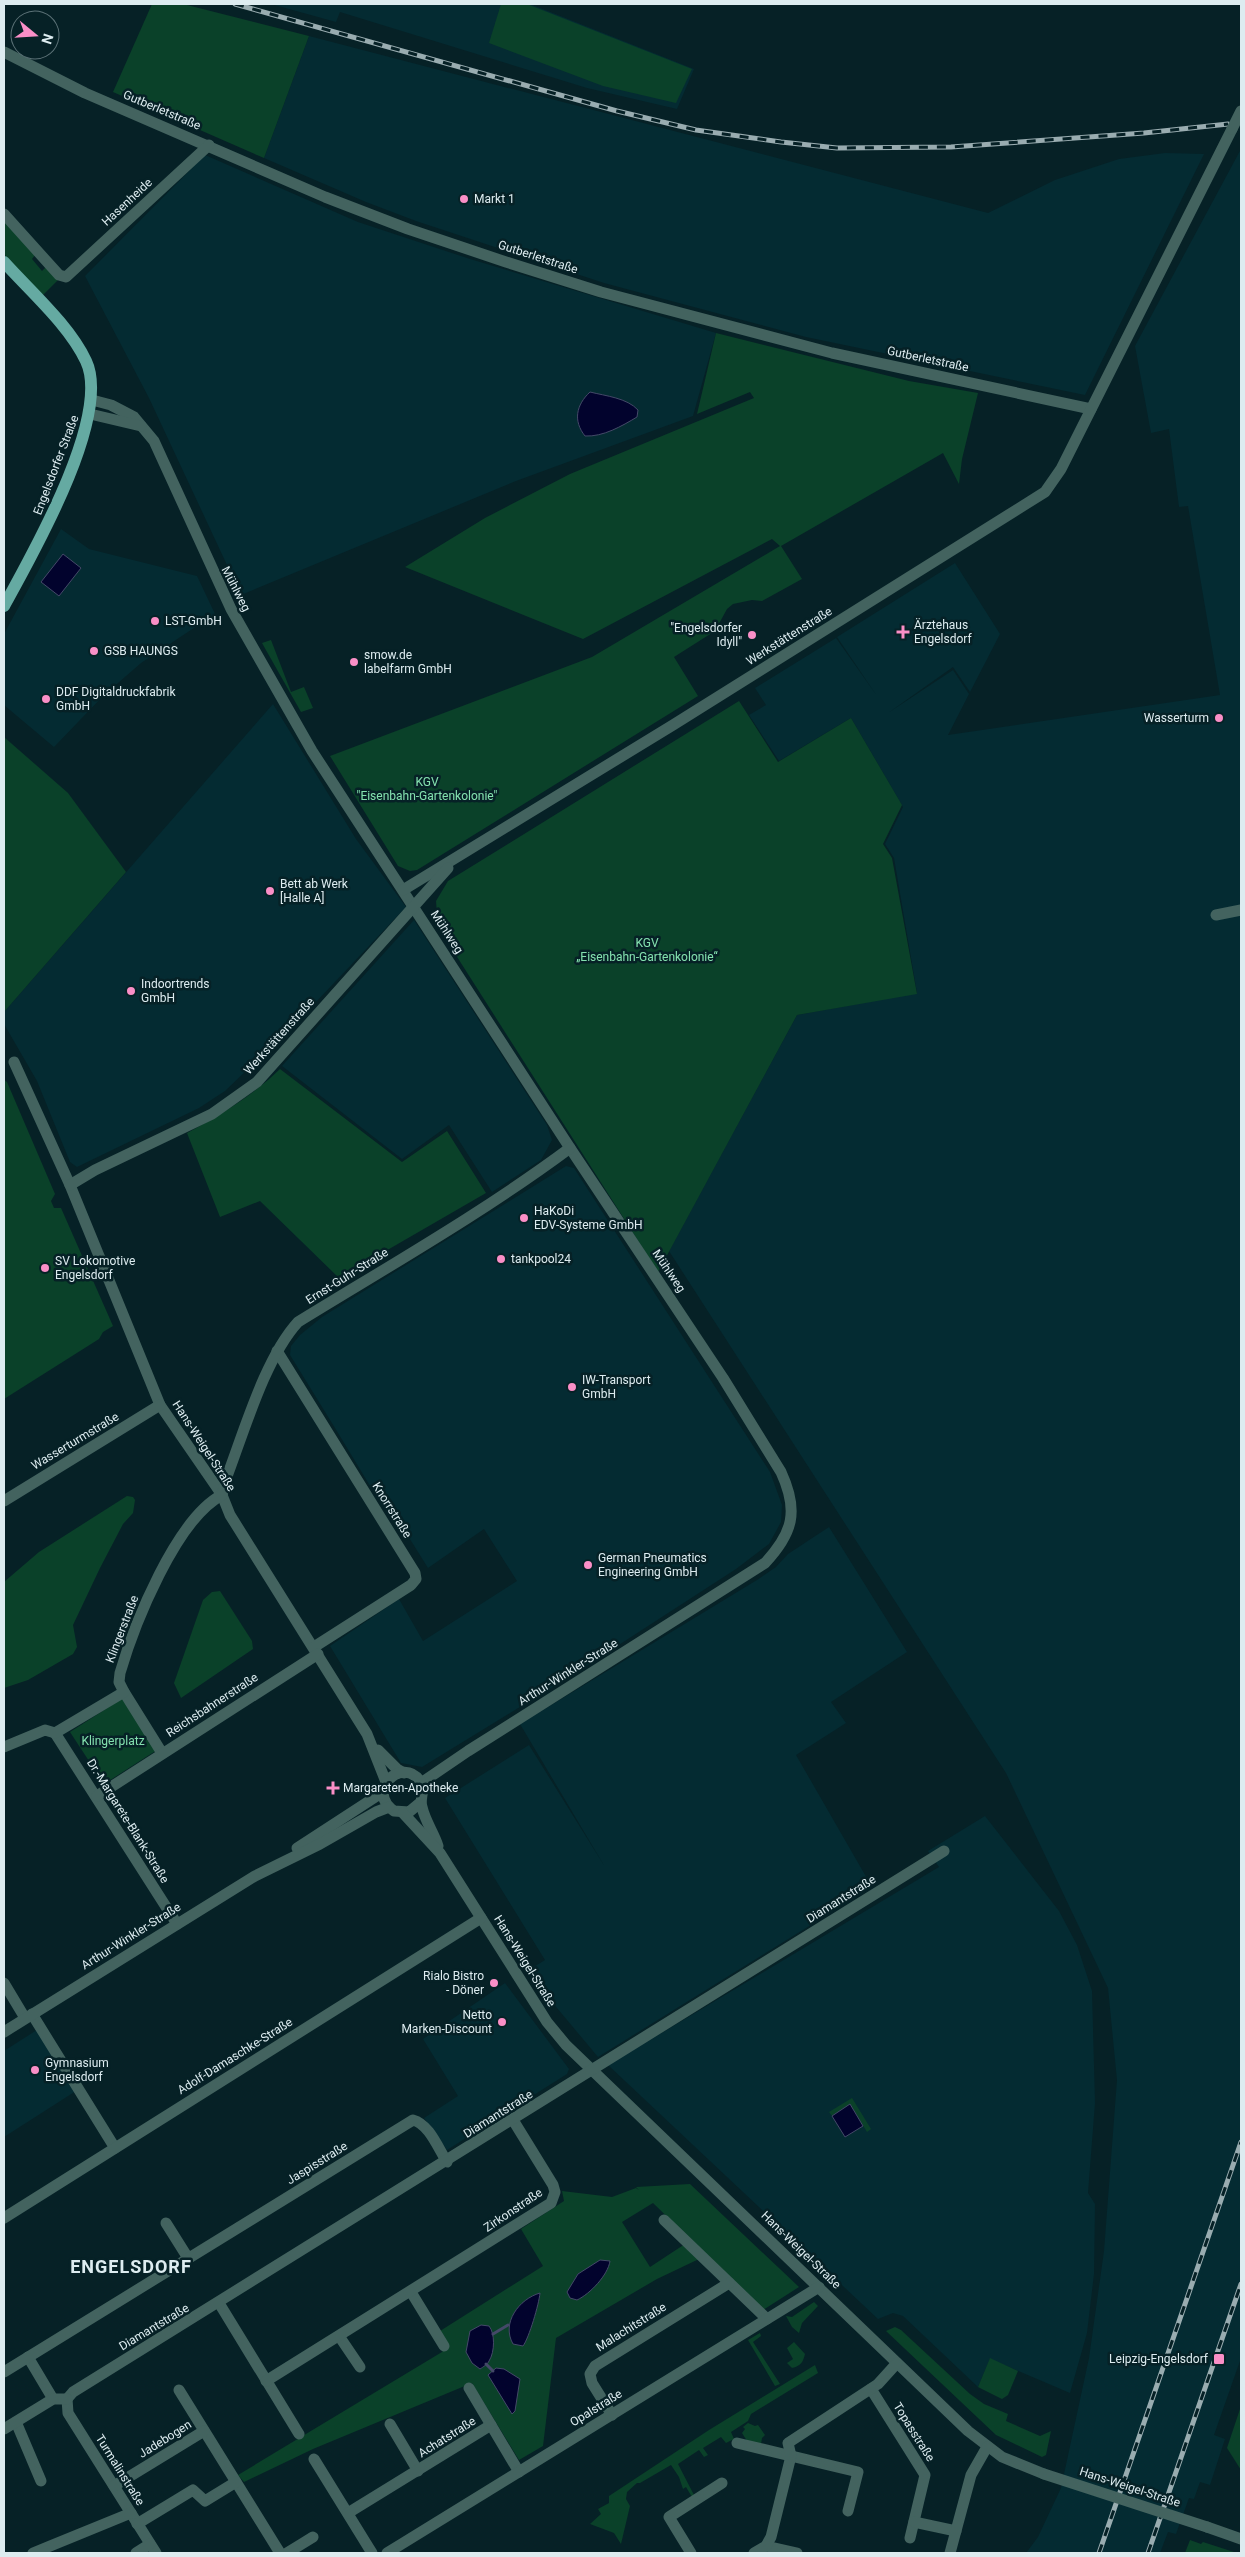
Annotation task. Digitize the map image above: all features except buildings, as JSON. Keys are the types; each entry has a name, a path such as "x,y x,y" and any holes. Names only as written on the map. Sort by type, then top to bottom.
{"main road":[{"name":"Engelsdorfer Straße","path":"4,262 77,346 90,374 92,400 90,414 46,530 4,606"}],"street":[{"name":"Gutberletstraße","path":"4,52 85,92 367,214 601,292 832,353 1091,408"},
{"name":"Werkstättenstraße","path":"403,890 466,853 1044,492 1061,469 1241,111"},
{"name":"Hasenheide","path":"4,214 62,277 70,274 209,145"},
{"name":"Mühlweg","path":"92,400 127,412 154,441 206,560 243,633 312,751 570,1148 688,1325 789,1488 792,1506 790,1527 783,1545 766,1563 731,1586"},
{"path":"90,414 141,426"},
{"name":"Werkstättenstraße","path":"70,1185 95,1170 212,1114 257,1082 443,873 466,853"},
{"path":"1216,915 1241,910"},
{"name":"Hans-Weigel-Straße","path":"14,1062 70,1185 160,1405 222,1495 230,1515 372,1743 397,1769 404,1772"},
{"name":"Ernst-Guhr-Straße","path":"222,1495 226,1479 277,1351 286,1336 298,1322 409,1254 570,1148"},
{"name":"Knorrstraße","path":"277,1351 415,1572 416,1579 411,1585 316,1651"},
{"name":"Wasserturmstraße","path":"4,1501 160,1405"},
{"name":"Klingerstraße","path":"124,1692 119,1682 120,1674 146,1602 171,1556 195,1518 214,1499 222,1495"},
{"name":"Arthur-Winkler-Straße","path":"421,1783 468,1751 731,1586"},
{"name":"Reichsbahnerstraße","path":"97,1796 316,1651"},
{"path":"4,1747 45,1730 55,1732 124,1692 162,1753"},
{"name":"Dr.-Margarete-Blank-Straße","path":"55,1732 177,1924"},
{"name":"Hans-Weigel-Straße","path":"372,1743 385,1787"},
{"path":"404,1772 414,1776 421,1783 423,1794 421,1802 415,1809 403,1813 389,1807 385,1787 394,1775 404,1772"},
{"name":"Arthur-Winkler-Straße","path":"4,2032 274,1865 385,1787"},
{"name":"Hans-Weigel-Straße","path":"421,1802 440,1853"},
{"name":"Arthur-Winkler-Straße","path":"274,1865 320,1844 376,1812 389,1807"},
{"name":"Hans-Weigel-Straße","path":"403,1813 440,1853 547,2022 593,2070 897,2363 987,2447 1012,2462 1044,2474 1241,2538"},
{"name":"Diamantstraße","path":"67,2399 72,2392 447,2162 944,1851"},
{"name":"Adolf-Damaschke-Straße","path":"4,2218 481,1918"},
{"path":"4,1983 29,2016 115,2148"},
{"name":"Jaspisstraße","path":"4,2372 413,2120 425,2127 447,2162"},
{"name":"Zirkonstraße","path":"266,2381 551,2203 555,2192 553,2185 513,2120"},
{"path":"664,2220 767,2319"},
{"path":"166,2223 188,2258"},
{"name":"Malachitstraße","path":"612,2415 592,2383 590,2374 595,2366 729,2282"},
{"name":"Opalstraße","path":"387,2553 819,2287"},
{"path":"411,2292 444,2346"},
{"path":"219,2303 299,2434"},
{"path":"339,2336 360,2367"},
{"path":"28,2357 53,2399"},
{"path":"754,2553 766,2546 772,2537 791,2456 788,2443 871,2390 897,2363"},
{"name":"Achatstraße","path":"469,2388 519,2472"},
{"name":"Jadebogen","path":"179,2390 280,2553"},
{"name":"Topasstraße","path":"871,2390 925,2475 910,2538"},
{"path":"4,2429 53,2399 67,2399"},
{"name":"Turmalinstraße","path":"67,2399 68,2413 153,2549"},
{"path":"16,2422 41,2481"},
{"name":"Achatstraße","path":"390,2424 418,2471"},
{"name":"Achatstraße","path":"348,2513 492,2426"},
{"name":"Jadebogen","path":"114,2486 204,2431"},
{"path":"737,2443 858,2472 848,2511"},
{"path":"950,2553 971,2475 987,2447"},
{"path":"314,2459 372,2553"},
{"path":"138,2524 193,2490 205,2501 236,2482"},
{"path":"691,2553 669,2517 722,2483"},
{"path":"34,2553 131,2513"},
{"path":"914,2522 956,2531"},
{"path":"287,2553 313,2537"},
{"path":"766,2546 797,2553"},
{"path":"136,2553 153,2549"}],"shaded area":[{"path":"271,4 530,4 694,69 677,109 587,88 340,12 336,22"},
{"path":"309,36 988,213 1055,180 1119,159 1165,153 1204,154 1085,395 806,337 604,283 416,221 366,202 264,158"},
{"path":"1241,149 1241,2358 1214,2435 1225,2439 1210,2485 1200,2482 1194,2499 1189,2498 1176,2534 1168,2532 1160,2553 1026,2553 1038,2537 1061,2488 1089,2358 1104,2251 1117,2080 1108,1988 1006,1773 669,1251 797,1015 917,993 894,858 885,844 903,807 851,718 779,761 749,715 766,705 755,688 836,638 877,696 837,637 955,563 1000,634 970,692 953,667 888,713 953,670 969,694 948,735 1220,695 1188,506 1179,507 1169,429 1151,433 1135,346"},
{"path":"205,155 358,222 470,259 716,333 693,416 516,481 241,595 149,398 85,276"},
{"path":"61,529 89,549 197,576 215,614 141,663 103,696 54,747 4,705 4,634"},
{"path":"273,704 356,839 406,907 296,1023 225,1091 199,1108 77,1167 70,1162 37,1081 4,1024 4,1012"},
{"path":"414,920 547,1125 552,1140 541,1160 492,1192 449,1125 402,1159 282,1066"},
{"path":"566,1166 574,1168 770,1472 782,1505 781,1522 769,1544 736,1569 577,1672 422,1767 401,1763 330,1646 399,1599 423,1641 517,1581 484,1529 428,1568 383,1496 378,1499 290,1355 291,1346 300,1335 322,1317"},
{"path":"829,1527 907,1652 831,1702 846,1723 796,1755 872,1887 598,2057 552,2002 532,1968 545,1960 445,1798 529,1745 605,1867 520,1724 757,1580 776,1567 788,1554"},
{"path":"985,1816 1059,1911 1077,1945 1092,1991 1095,2103 1088,2193 1095,2204 1094,2274 1087,2333 1070,2393 990,2359 978,2387 903,2316 893,2313 878,2319 608,2065 939,1867 928,1851"},
{"path":"505,1983 569,2069 567,2074 447,2150 424,2118 458,2096 423,2039"},
{"name":"Gymnasium Engelsdorf","path":"40,2028 79,2089 4,2137 4,2051"}],"green space":[{"path":"152,4 183,4 309,36 264,158 113,92"},
{"path":"501,4 527,4 692,69 676,103 603,86 489,43"},
{"path":"4,220 35,255 32,259 42,271 46,267 58,280 42,296 4,254"},
{"name":"KGV \"Eisenbahn-Gartenkolonie\"","path":"716,333 909,381 978,393 962,459 959,484 943,453 781,546 802,579 762,601 752,600 733,604 727,609 715,631 674,657 698,696 417,870 410,871 398,866 330,756 592,657 780,546 772,539 583,639 405,567 485,518 570,474 754,398 750,392 697,414"},
{"path":"271,640 291,692 304,687 313,708 301,712 262,643"},
{"name":"KGV „Eisenbahn-Gartenkolonie“","path":"739,701 778,762 851,718 902,805 883,844 892,858 917,994 797,1015 658,1272 438,927 436,901 448,881"},
{"path":"4,737 68,793 126,872 4,1012"},
{"path":"280,1069 402,1162 447,1131 486,1193 339,1278 260,1201 220,1217 187,1133 236,1104 259,1088"},
{"name":"SV Lokomotive Engelsdorf","path":"4,1080 7,1082 55,1194 51,1201 54,1208 61,1208 113,1326 103,1332 99,1339 4,1399"},
{"path":"127,1496 133,1497 135,1500 133,1513 123,1524 73,1625 77,1647 73,1654 28,1680 4,1688 4,1582 39,1552"},
{"path":"220,1591 252,1641 253,1649 181,1698 174,1683 203,1600 212,1592"},
{"name":"Klingerplatz","path":"123,1698 157,1750 104,1784 70,1732"},
{"path":"852,2098 871,2129 867,2132 850,2104 832,2116 829,2112"},
{"path":"690,2184 799,2287 763,2310 653,2203 622,2222 650,2267 685,2244 699,2259 657,2279 556,2338 543,2446 519,2460 472,2383 313,2449 244,2482 238,2475 442,2352 448,2344 440,2331 543,2266 521,2229 564,2201 562,2191 612,2197 636,2188 639,2190 636,2187"},
{"path":"814,2302 818,2306 802,2323 799,2333 792,2327 786,2316 792,2317"},
{"path":"895,2327 901,2330 970,2394 984,2404 1008,2414 1006,2421 1040,2436 1051,2431 1046,2455 1042,2457 996,2435 886,2331"},
{"path":"760,2333 761,2336 753,2342 780,2384 775,2386 748,2340"},
{"path":"794,2342 805,2354 801,2363 792,2368 787,2363 793,2359 787,2348"},
{"path":"990,2358 1018,2371 1008,2395 1002,2399 978,2387"},
{"path":"815,2365 818,2373 751,2414 748,2421 731,2432 734,2439 726,2443 721,2437 703,2448 708,2455 704,2457 699,2450 678,2464 694,2495 692,2497 686,2487 683,2489 679,2477 671,2465 637,2483 627,2492 626,2499 630,2506 621,2544 614,2533 590,2524 601,2514 598,2509 609,2503 609,2496 709,2430"},
{"path":"1241,2406 1241,2470 1227,2448"},
{"path":"748,2423 755,2426 758,2425 765,2435 762,2438 761,2444 747,2441 742,2433 745,2429 743,2427"},
{"path":"1190,2540 1201,2544 1203,2542 1237,2553 1185,2553"}],"water":[{"path":"590,392 628,403 638,410 637,417 605,433 585,436 579,425 578,413 582,402"},
{"path":"63,554 81,568 59,596 41,582"},
{"path":"850,2104 863,2126 845,2137 832,2116"},
{"path":"600,2260 610,2261 602,2278 593,2289 582,2297 577,2300 570,2298 567,2292 578,2274"},
{"path":"540,2293 533,2321 523,2346 513,2344 509,2328 514,2313 525,2301"},
{"path":"481,2325 489,2326 491,2329 493,2343 491,2357 480,2369 472,2363 466,2352 470,2331"},
{"path":"496,2368 504,2369 520,2379 515,2411 512,2414 488,2375"}],"waterway":[{"path":"493,2334 508,2325"},
{"path":"486,2364 493,2371"}],"railway":[{"path":"235,4 617,111 696,130 781,142 837,148 951,147 1144,133 1228,124"},
{"path":"1099,2553 1241,2142"},
{"path":"1148,2553 1241,2284"}],"place":[{"name":"Markt 1","path":"464,199"},
{"name":"LST-GmbH","path":"155,621"},
{"name":"Ärztehaus Engelsdorf","path":"903,632"},
{"name":"\"Engelsdorfer Idyll\"","path":"752,635"},
{"name":"GSB HAUNGS","path":"94,651"},
{"name":"smow.de labelfarm GmbH","path":"354,662"},
{"name":"DDF Digitaldruckfabrik GmbH","path":"46,699"},
{"name":"Wasserturm","path":"1219,718"},
{"name":"Bett ab Werk [Halle A]","path":"270,891"},
{"name":"Indoortrends GmbH","path":"131,991"},
{"name":"HaKoDi EDV-Systeme GmbH","path":"524,1218"},
{"name":"tankpool24","path":"501,1259"},
{"name":"SV Lokomotive Engelsdorf","path":"45,1268"},
{"name":"IW-Transport GmbH","path":"572,1387"},
{"name":"German Pneumatics Engineering GmbH","path":"588,1565"},
{"name":"Margareten-Apotheke","path":"333,1788"},
{"name":"Rialo Bistro - Döner","path":"494,1983"},
{"name":"Netto Marken-Discount","path":"502,2022"},
{"name":"Gymnasium Engelsdorf","path":"35,2070"},
{"name":"Leipzig-Engelsdorf","path":"1219,2359"}],"district":[{"name":"ENGELSDORF","path":"131,2267"}]}
